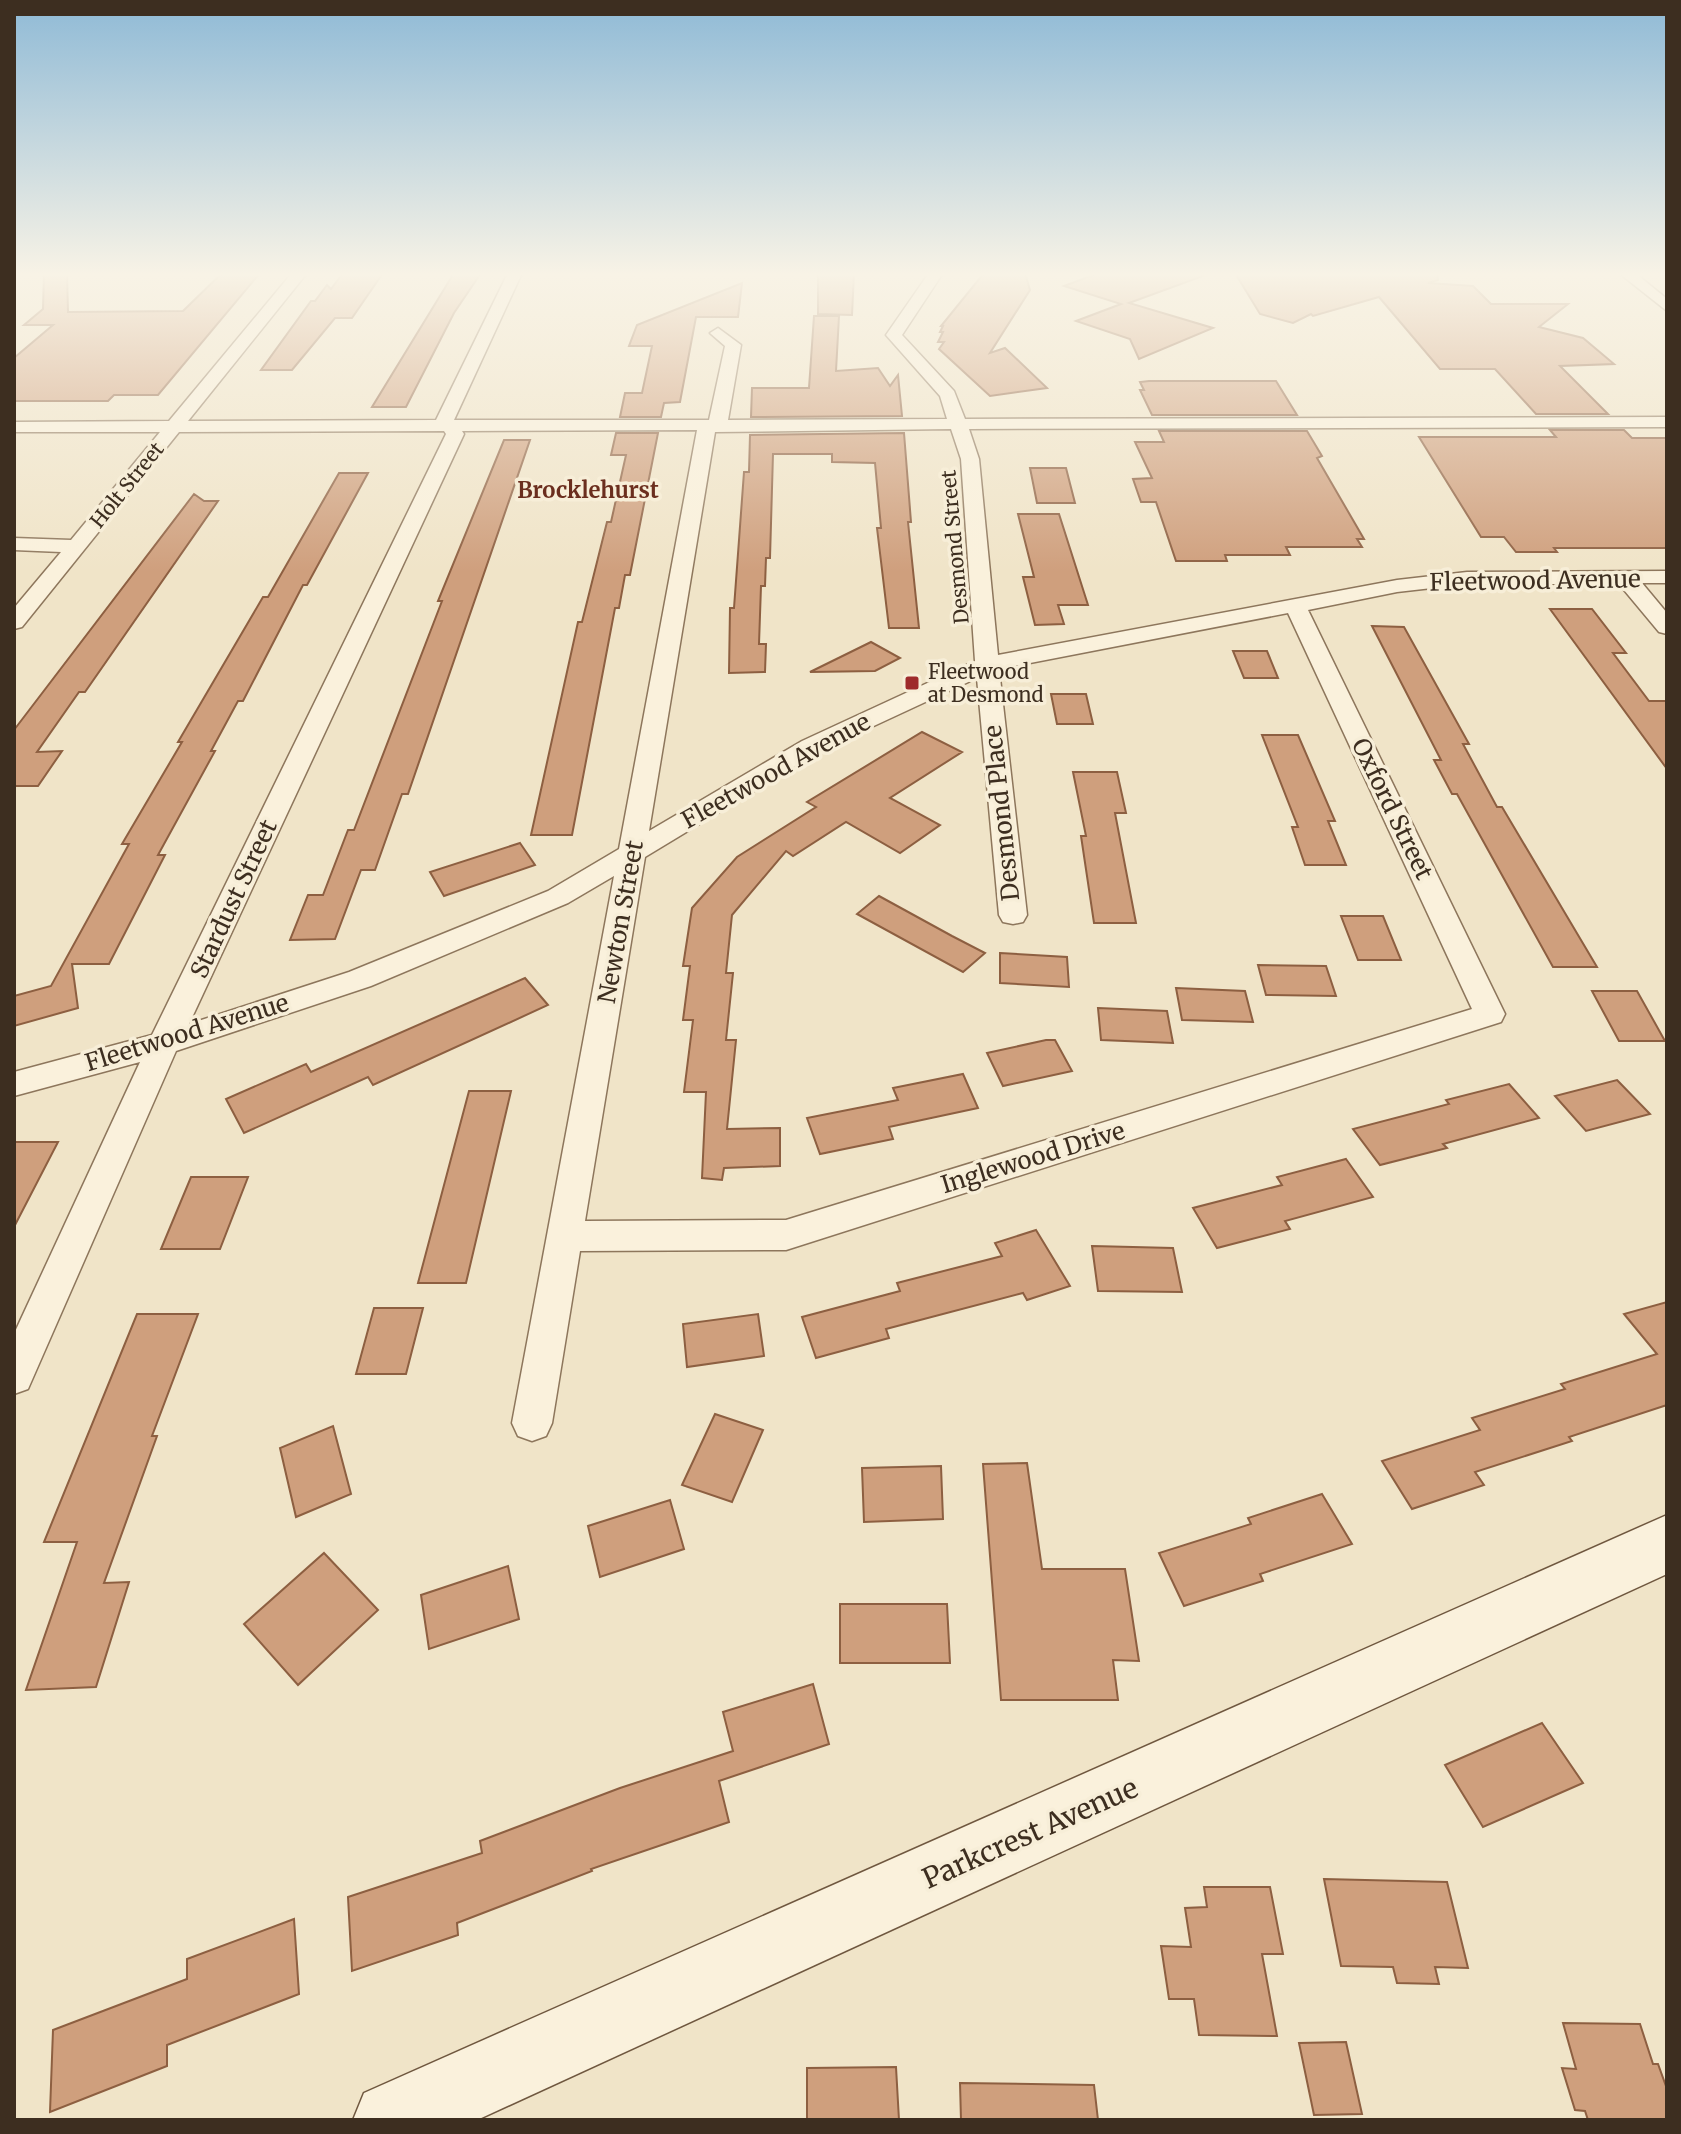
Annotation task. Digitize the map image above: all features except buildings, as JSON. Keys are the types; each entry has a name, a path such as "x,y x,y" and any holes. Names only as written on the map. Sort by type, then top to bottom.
{"street":[{"name":"Holt Street","path":"14,622 219,373"},
{"path":"449,425 444,419 467,373"},
{"name":"Newton Street","path":"532,1423 706,430 719,421 728,373"},
{"name":"Desmond Street","path":"928,373 948,395 970,459 987,664"},
{"path":"14,427 1667,422"},
{"name":"Stardust Street","path":"14,1377 142,1090 455,434 449,425"},
{"path":"14,544 77,546"},
{"path":"1625,577 1667,627"},
{"name":"Fleetwood Avenue","path":"14,1084 166,1043 360,979 558,897 811,746 987,664 1294,604 1467,578 1667,577"},
{"name":"Oxford Street","path":"1294,604 1490,1014"},
{"name":"Desmond Place","path":"987,664 1013,915"},
{"name":"Inglewood Drive","path":"565,1236 786,1235 1490,1014"},
{"name":"Parkcrest Avenue","path":"391,2120 1667,1544"}],"place":[{"name":"Fleetwood at Desmond","path":"912,683"}],"district":[{"name":"Brocklehurst","path":"588,490"}]}
